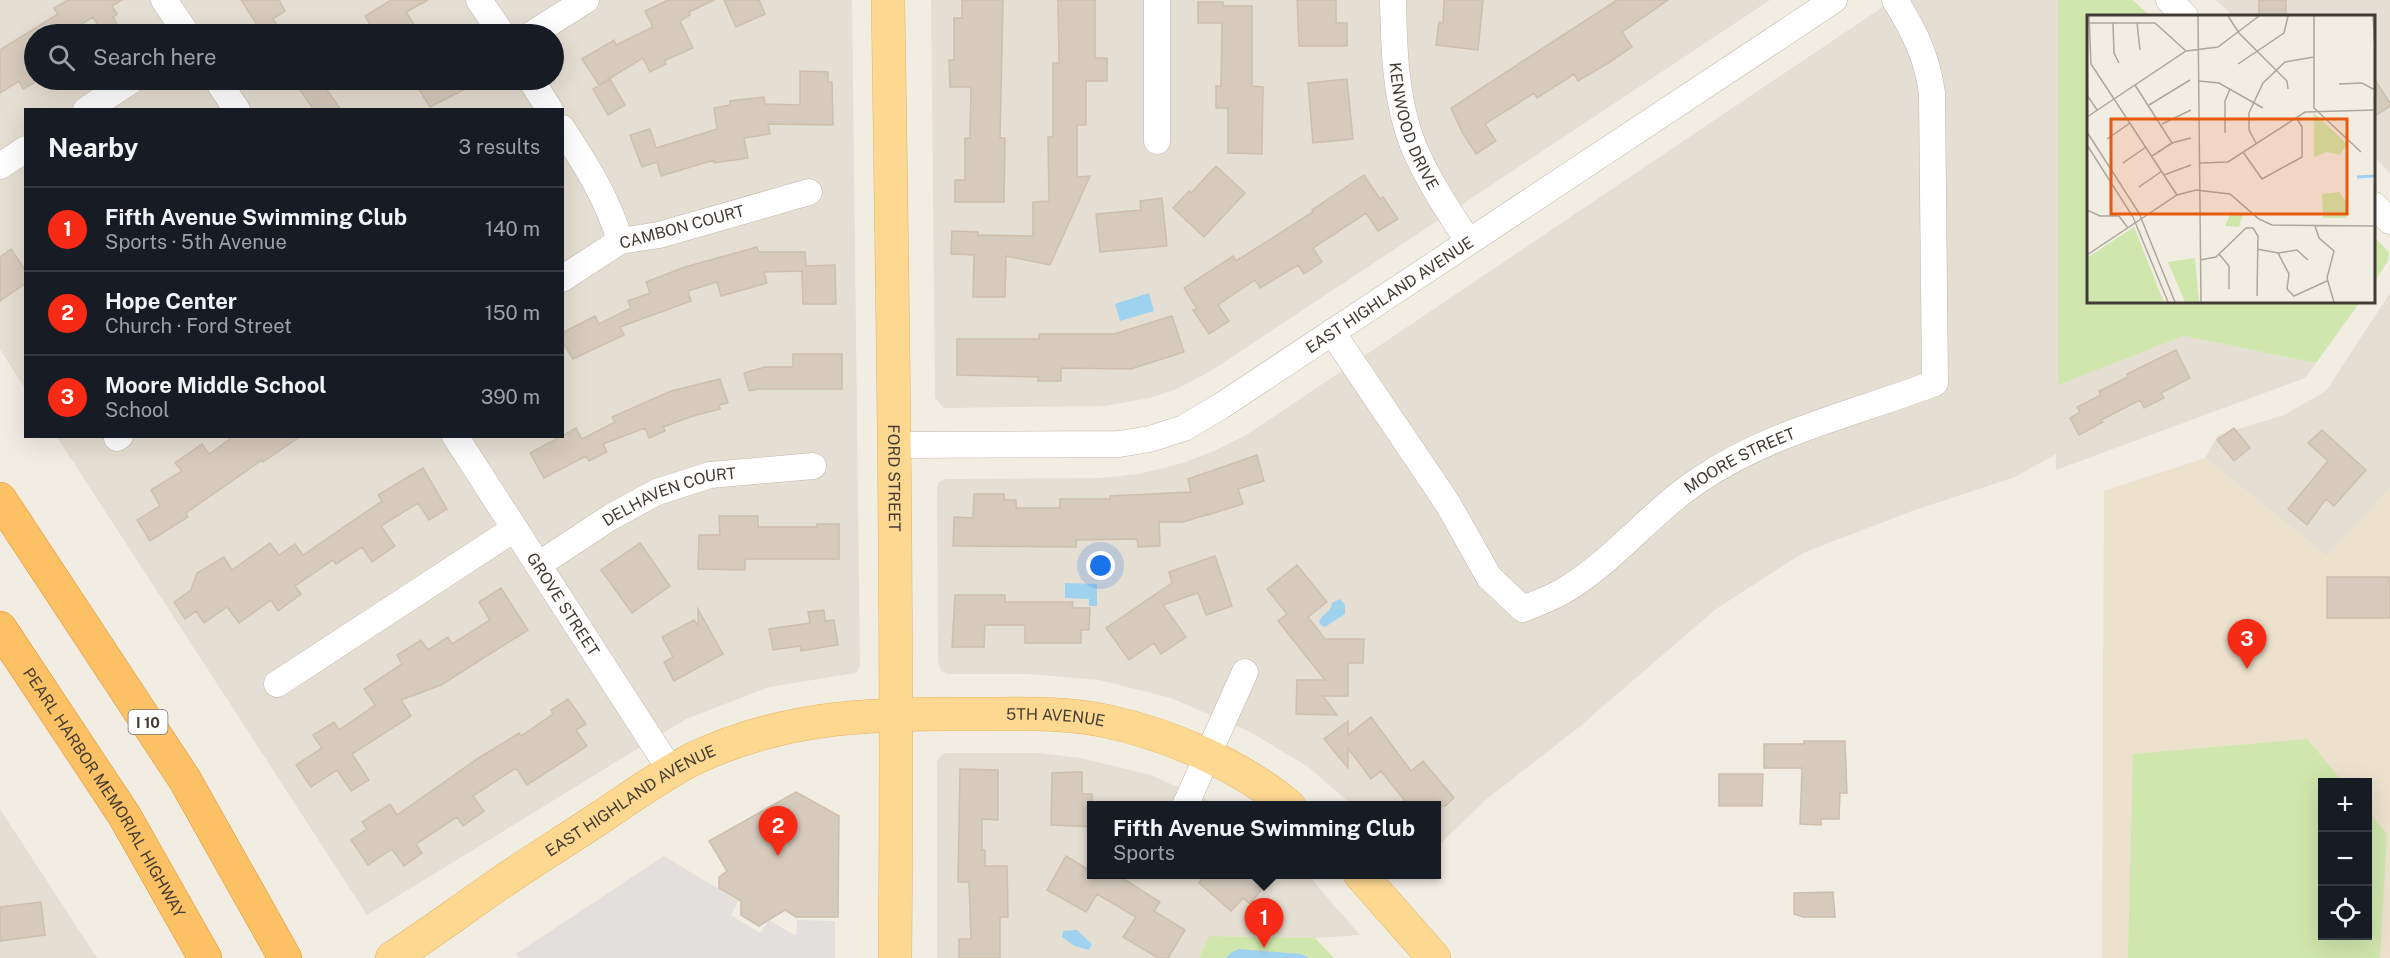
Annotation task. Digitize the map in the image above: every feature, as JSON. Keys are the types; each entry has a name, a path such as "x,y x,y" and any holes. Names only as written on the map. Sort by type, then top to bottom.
{"highway":[{"name":"I 10","path":"0,499 185,780 284,956"},
{"name":"PEARL HARBOR MEMORIAL HIGHWAY","path":"0,628 124,815 205,958"}],"main road":[{"name":"FORD STREET","path":"888,0 897,714 895,958"},
{"name":"5TH AVENUE","path":"897,714 1047,714 1105,721 1157,736 1208,757 1268,789 1283,801"},
{"name":"EAST HIGHLAND AVENUE","path":"392,958 502,882 671,771 731,743 773,730 814,721 897,714"},
{"path":"1364,879 1434,958"}],"street":[{"path":"164,0 180,24"},
{"path":"479,0 495,24"},
{"path":"548,24 586,0"},
{"path":"1156,0 1157,141"},
{"name":"KENWOOD DRIVE","path":"1393,0 1394,49 1401,103 1413,144 1468,241"},
{"name":"EAST HIGHLAND AVENUE","path":"895,445 1119,444 1150,439 1184,428 1221,406 1834,0"},
{"name":"MOORE STREET","path":"1332,332 1448,504 1489,577 1523,609 1564,591 1600,564 1673,500 1699,480 1736,458 1767,442 1935,383 1932,93 1919,42 1894,0"},
{"path":"2169,0 2184,15"},
{"path":"89,108 117,90"},
{"path":"224,90 236,108"},
{"path":"537,90 549,108"},
{"path":"564,131 591,172 611,212 620,241"},
{"path":"0,166 24,150"},
{"name":"CAMBON COURT","path":"564,278 620,241 659,235 809,192"},
{"path":"2375,207 2390,221"},
{"name":"GROVE STREET","path":"456,438 671,771"},
{"name":"DELHAVEN COURT","path":"538,565 611,517 657,492 710,475 813,466"},
{"path":"277,684 514,529"},
{"path":"1187,801 1245,672"}],"shaded area":[{"path":"0,0 852,0 860,666 856,673 769,687 686,719 367,915 58,438 564,438 564,108 24,108 24,387 0,349"},
{"path":"931,0 1770,0 1214,369 1177,389 1149,398 1105,406 944,408 935,398"},
{"path":"1893,0 2058,0 2058,385 2184,336 2316,363 2305,378 2056,470 2056,454 2015,477 1912,511 1803,553 1716,609 1578,728 1488,798 1441,843 1441,801 1347,801 1307,766 1250,732 1171,698 1099,680 1027,674 948,674 941,671 938,662 937,487 939,482 946,479 1100,478 1139,474 1183,463 1248,434"},
{"path":"2216,0 2390,0 2390,174 2375,158 2375,15 2232,15"},
{"path":"2390,293 2390,488 2327,556 2205,458 2218,435 2284,415 2326,391"},
{"path":"2205,458 2327,556 2390,488 2390,958 2102,958 2104,491"},
{"path":"945,753 1038,753 1081,758 1151,775 1209,801 1087,801 1087,879 1311,879 1360,935 1315,938 1209,936 1199,958 937,958 937,762"},
{"path":"0,809 97,958 0,958"},
{"path":"664,856 738,901 731,915 760,933 769,920 796,936 797,920 835,921 835,958 520,958 516,954"}],"green space":[{"path":"2058,0 2133,0 2149,15 2087,15 2087,303 2359,303 2316,363 2184,336 2058,385"},
{"path":"2375,238 2389,252 2388,261 2375,280"},
{"path":"2307,739 2340,778 2318,778 2318,940 2372,940 2372,816 2387,834 2380,958 2128,958 2133,754"},
{"path":"1209,936 1315,938 1334,958 1199,958"}],"water":[{"path":"1149,293 1154,311 1120,321 1115,304"},
{"path":"1065,583 1097,584 1097,606 1089,606 1089,599 1065,598"},
{"path":"1340,599 1345,605 1345,614 1325,627 1322,626 1320,619 1332,603"},
{"path":"1077,930 1092,944 1089,950 1075,946 1062,937 1063,931"},
{"path":"1239,949 1301,954 1309,958 1226,958"}],"building":[{"path":"68,0 122,0 112,6 117,14 113,17 117,24 98,24 93,17 81,24 42,24 58,14 54,8"},
{"path":"241,0 279,0 285,11 273,19 276,24 257,24"},
{"path":"391,0 428,0 406,12 414,24 370,24 365,16"},
{"path":"668,0 714,0 689,12 690,15 680,21 693,48 664,61 666,64 650,72 643,58 599,85 582,59 614,40 616,45 653,27 645,11"},
{"path":"724,0 759,0 765,14 736,27"},
{"path":"962,0 1003,0 1000,138 1005,138 1004,202 955,202 955,180 965,180 965,138 970,138 971,87 950,87 949,60 954,60 954,18 962,18"},
{"path":"1058,0 1095,0 1095,58 1107,58 1107,81 1086,81 1086,125 1077,125 1077,177 1090,176 1050,265 1006,256 1005,297 973,297 974,255 951,254 952,231 978,232 978,235 1033,236 1033,202 1049,201 1048,137 1053,137 1053,63 1059,63"},
{"path":"1297,0 1336,0 1336,23 1347,23 1347,46 1299,46"},
{"path":"1444,0 1483,0 1478,50 1436,45 1439,22 1443,23"},
{"path":"1617,0 1668,0 1622,32 1632,47 1610,62 1578,81 1574,74 1537,98 1534,93 1485,124 1496,141 1476,154 1451,108"},
{"path":"2259,0 2286,0 2286,15 2259,15"},
{"path":"1198,2 1223,2 1223,6 1252,6 1252,86 1263,87 1262,154 1228,153 1228,108 1216,108 1216,86 1221,86 1222,23 1198,23"},
{"path":"24,35 24,88 19,81 0,93 0,50"},
{"path":"800,71 828,72 828,82 832,82 833,125 768,124 770,134 744,138 748,158 714,163 714,160 661,176 657,162 642,167 630,135 650,129 656,148 717,129 714,108 730,105 730,101 764,97 765,104 800,105"},
{"path":"610,79 625,105 608,115 593,89"},
{"path":"1347,79 1353,139 1313,143 1308,83"},
{"path":"2375,80 2390,103 2390,106 2375,116"},
{"path":"300,90 327,90 340,108 313,108"},
{"path":"419,90 463,90 430,107"},
{"path":"1216,166 1245,193 1204,237 1173,208 1189,191 1191,193"},
{"path":"1364,175 1380,199 1383,197 1398,219 1378,231 1366,213 1313,248 1322,262 1304,274 1298,265 1260,288 1255,280 1218,305 1229,321 1209,334 1193,310 1197,309 1184,288 1233,256 1236,261 1313,212 1312,210"},
{"path":"1162,198 1167,246 1100,252 1096,214 1141,210 1140,201"},
{"path":"757,247 759,252 805,252 806,266 835,265 836,304 803,304 802,271 764,272 767,283 721,296 717,282 688,291 691,301 620,327 624,335 573,359 564,344 564,332 595,316 599,324 631,308 628,301 650,293 646,282 685,267"},
{"path":"11,249 24,268 24,284 0,301 0,257"},
{"path":"1172,316 1184,352 1131,369 1061,368 1061,381 1038,381 1038,377 957,375 957,339 1039,339 1039,334 1114,334"},
{"path":"2176,350 2190,378 2161,393 2164,398 2144,408 2140,400 2101,420 2103,422 2079,435 2070,418 2080,412 2077,407 2101,395 2099,391 2128,377 2127,374"},
{"path":"793,354 842,354 842,389 749,391 744,373 765,367 793,367"},
{"path":"720,379 728,403 719,405 720,409 663,427 665,431 649,438 645,428 603,444 607,452 589,461 586,456 544,478 530,453 558,438 564,438 564,435 576,428 582,439 615,422 612,417 671,391"},
{"path":"2234,428 2250,448 2234,461 2217,440"},
{"path":"2322,430 2366,470 2334,506 2326,499 2307,525 2288,509 2328,461 2308,443"},
{"path":"231,438 298,438 263,462 262,460 186,513 188,517 150,541 137,520 160,506 151,490 182,471 175,463 202,444 209,454"},
{"path":"1257,455 1264,481 1238,489 1243,504 1207,515 1206,513 1206,515 1183,522 1159,522 1160,546 1138,547 1137,539 1076,540 1076,547 953,546 954,517 973,518 974,494 1004,494 1004,500 1016,500 1016,508 1060,508 1060,499 1110,499 1110,496 1191,492 1188,479"},
{"path":"423,468 447,509 429,520 418,503 381,526 395,546 372,562 362,547 336,564 333,560 295,586 301,594 278,611 271,600 239,623 227,607 204,623 196,611 185,619 174,602 191,590 197,573 224,557 232,570 270,543 279,555 295,544 303,555 382,501 378,495"},
{"path":"719,516 758,516 758,527 817,527 817,524 839,524 839,559 745,559 745,570 698,569 699,535 720,535"},
{"path":"640,543 670,586 632,613 601,570"},
{"path":"1215,556 1232,606 1206,615 1198,593 1163,605 1186,637 1161,654 1154,643 1129,660 1106,628 1172,583 1169,572"},
{"path":"1297,565 1327,602 1308,617 1325,639 1364,639 1363,663 1348,663 1348,696 1323,696 1337,715 1296,714 1297,680 1325,680 1278,621 1287,614 1267,589"},
{"path":"2327,577 2390,577 2390,618 2327,618"},
{"path":"501,588 528,630 441,685 401,700 411,716 352,754 369,780 351,791 337,770 311,787 296,765 322,748 313,735 334,722 339,730 375,705 364,689 402,664 397,655 421,640 428,650 448,637 452,644 490,620 479,602"},
{"path":"955,595 1005,595 1005,602 1073,602 1072,608 1090,608 1089,630 1081,630 1081,643 1025,643 1025,625 985,625 984,647 952,647"},
{"path":"698,609 723,654 674,681 664,662 673,657 662,637 694,620 698,626"},
{"path":"824,610 825,621 834,620 838,645 801,651 800,646 773,650 769,629 810,623 808,612"},
{"path":"568,699 586,724 576,730 587,746 527,785 516,768 473,796 484,811 463,826 457,817 416,844 422,853 404,866 392,849 368,865 351,840 367,829 362,822 390,804 397,815 477,759 519,733 521,736 553,714 551,710"},
{"path":"1371,717 1411,771 1423,761 1454,798 1445,806 1441,806 1441,801 1405,801 1381,771 1371,779 1348,748 1348,768 1324,739 1348,721 1348,735"},
{"path":"1804,741 1845,741 1847,793 1840,793 1839,819 1821,819 1821,825 1800,824 1802,768 1764,768 1764,744 1804,744"},
{"path":"960,769 998,770 998,820 982,819 982,850 985,850 985,866 1007,866 1008,917 1000,917 1000,958 959,958 959,939 971,939 969,882 958,882"},
{"path":"1082,772 1082,794 1092,794 1092,801 1087,801 1087,827 1051,825 1052,773"},
{"path":"1719,774 1763,774 1762,806 1719,806"},
{"path":"796,792 839,816 838,917 796,917 785,910 759,926 741,915 741,901 719,888 719,877 727,871 709,841"},
{"path":"1066,856 1087,869 1087,879 1124,879 1160,902 1154,911 1185,930 1168,958 1158,958 1123,937 1136,917 1097,894 1086,912 1047,890"},
{"path":"1202,879 1270,879 1250,904 1243,898 1231,911 1199,883"},
{"path":"1833,892 1835,917 1803,917 1794,914 1794,893"},
{"path":"41,902 45,935 0,941 0,907"}],"place":[{"name":"Moore Middle School","path":"2247,669"},
{"name":"Hope Center","path":"778,856"},
{"name":"Fifth Avenue Swimming Club","path":"1264,948"}]}
